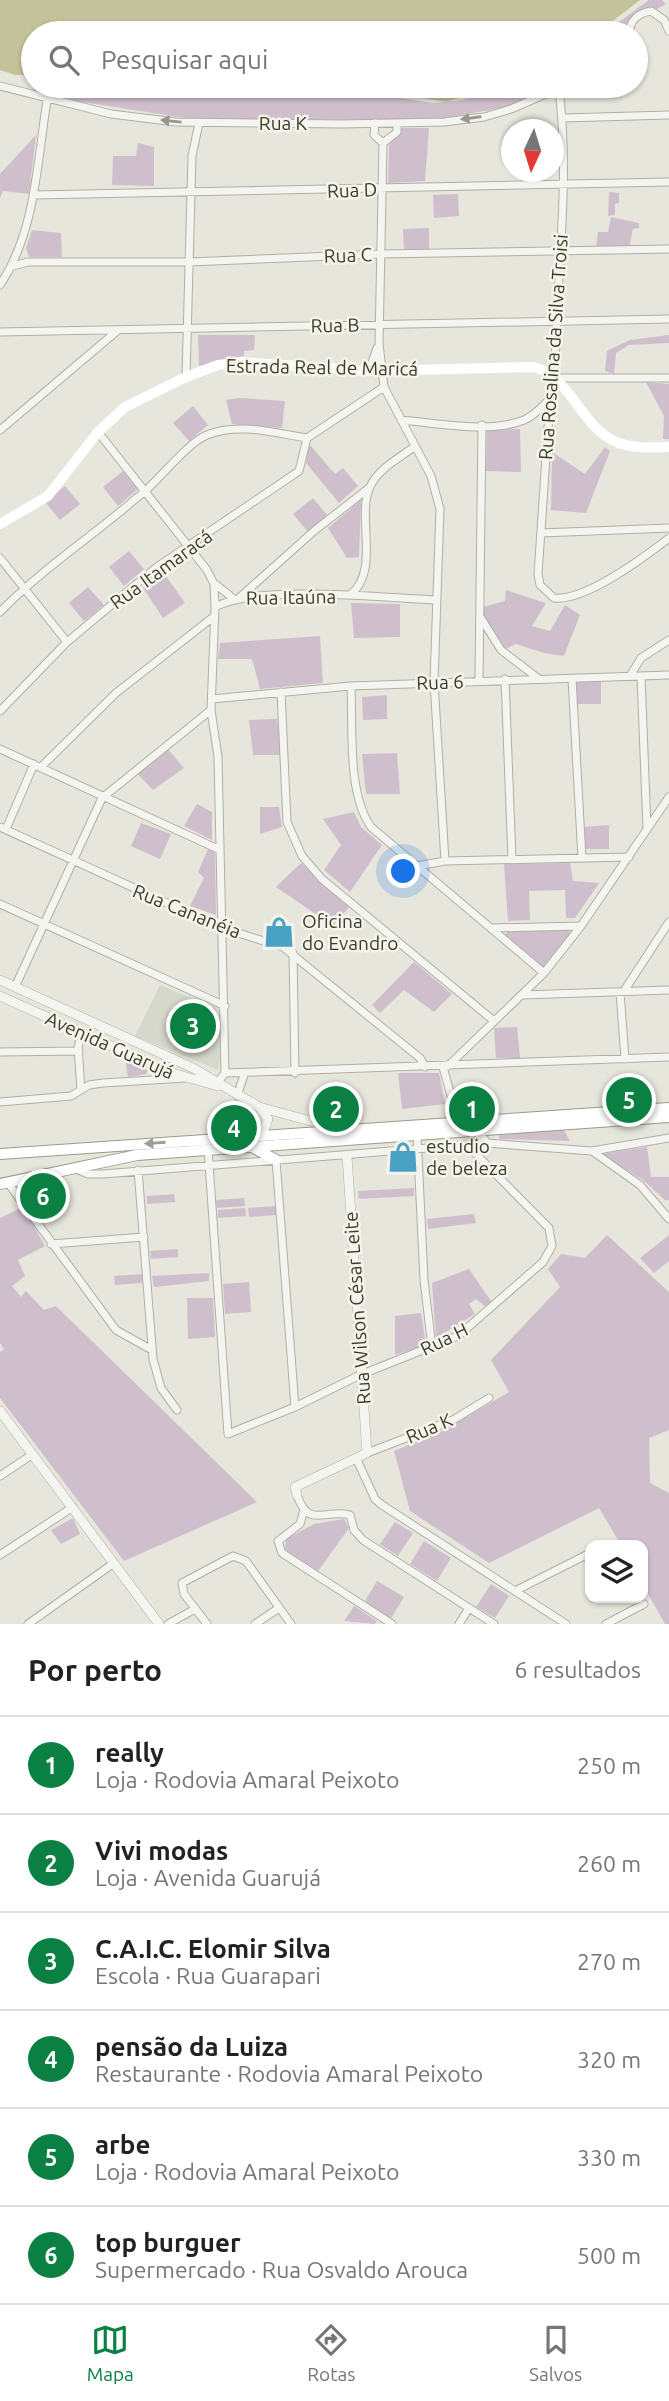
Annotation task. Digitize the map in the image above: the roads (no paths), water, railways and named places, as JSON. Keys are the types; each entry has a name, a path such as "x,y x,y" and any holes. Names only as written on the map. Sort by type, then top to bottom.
{"highway":[{"path":"3,1182 137,1155 417,1135 462,1128 669,1108"},
{"path":"0,1156 262,1135 462,1128 493,1130 669,1117"},
{"path":"462,1128 479,1143 493,1130"},
{"path":"252,1147 276,1160"},
{"path":"3,1182 75,1163 88,1164"}],"main road":[{"name":"Estrada Real de Maricá","path":"0,524 47,496 98,432 125,407 186,377 218,365 241,362 318,370 369,371 533,367 545,370 555,378"},
{"path":"555,378 596,427 617,443 669,447"}],"street":[{"path":"632,21 651,11 664,20 669,31"},
{"name":"Rua K","path":"0,86 21,92"},
{"name":"Rua K","path":"40,98 111,114 199,123 397,123 484,117 535,98"},
{"name":"Rua Rosalina da Silva Troisi","path":"562,98 555,378 550,399 540,585 554,598 564,599 592,587 669,538"},
{"path":"0,285 13,266 34,195 47,100"},
{"path":"563,118 669,115"},
{"path":"186,377 192,156 199,123"},
{"path":"375,123 374,135 383,143 379,344 384,387 438,494 434,682 445,861"},
{"path":"383,143 397,132 397,123"},
{"name":"Rua D","path":"34,195 191,194 669,182"},
{"path":"19,250 28,262"},
{"name":"Rua C","path":"13,266 28,262 669,250"},
{"name":"Rua B","path":"0,332 556,319 669,319"},
{"path":"0,430 117,331"},
{"path":"369,371 379,344"},
{"path":"555,378 669,378"},
{"path":"0,612 24,588 145,491 206,435 228,429 252,429 307,438 384,387"},
{"path":"401,420 482,425 524,420 550,399"},
{"path":"479,680 482,425"},
{"path":"98,432 189,547 214,584 237,599 314,531 369,488 380,472 414,447"},
{"name":"Rua Itamaracá","path":"0,711 67,642 157,567 299,471 307,438"},
{"name":"Rua Itaúna","path":"215,607 237,599 349,596 358,589 364,572 369,488"},
{"path":"541,533 669,528"},
{"path":"0,558 67,642"},
{"path":"214,584 211,710 218,757 218,849 225,1006 225,1073 221,1085"},
{"path":"349,596 436,600"},
{"path":"479,614 501,650 539,679"},
{"path":"3,828 37,765 116,693 212,618"},
{"path":"630,676 641,658 669,640"},
{"name":"Rua 6","path":"212,699 351,686 669,675"},
{"path":"641,676 647,829"},
{"path":"572,679 582,858"},
{"path":"505,680 512,859"},
{"path":"351,686 358,806 371,828 544,973"},
{"path":"281,692 287,822 302,856 322,879 494,1021"},
{"path":"15,987 102,798 211,710"},
{"path":"0,749 218,849"},
{"path":"446,1066 544,973 581,926 669,797"},
{"name":"Rua Cananéia","path":"3,828 71,862 222,928 283,947 420,1058 425,1067"},
{"path":"417,866 445,861 629,857"},
{"path":"0,904 225,1006"},
{"path":"625,1059 622,992 669,922"},
{"path":"492,928 581,926"},
{"path":"293,953 295,1073"},
{"name":"Avenida Guarujá","path":"0,980 164,1055 259,1107 350,1131"},
{"path":"522,995 669,990"},
{"name":"Avenida Guarujá","path":"0,996 159,1068 186,1078 221,1085"},
{"path":"67,1026 73,1014"},
{"path":"81,1090 79,1051 82,1033"},
{"path":"0,1052 79,1051"},
{"path":"151,1080 164,1055"},
{"path":"225,1073 244,1075 669,1057"},
{"path":"446,1066 462,1128"},
{"path":"237,1096 244,1075"},
{"path":"0,1101 71,1096 103,1083 186,1078"},
{"path":"259,1107 268,1119 262,1135"},
{"path":"417,1135 424,1280 432,1347"},
{"path":"73,1168 88,1174 346,1156 479,1143 592,1151 669,1138"},
{"name":"Rua H","path":"209,1164 228,1434 295,1407 360,1375 458,1336 543,1262 552,1247 549,1228 479,1143"},
{"path":"208,1149 209,1164"},
{"path":"592,1151 640,1185 669,1219"},
{"name":"Rua Wilson César Leite","path":"346,1156 360,1375 362,1456"},
{"path":"276,1160 295,1407"},
{"path":"138,1170 152,1350 158,1380 177,1410"},
{"path":"3,1182 116,1330 152,1350"},
{"path":"51,1244 144,1237"},
{"name":"Rua K","path":"292,1491 362,1456 453,1420 489,1398"},
{"path":"0,1411 159,1624"},
{"path":"0,1476 33,1454"},
{"path":"362,1456 375,1499 382,1505 566,1624"},
{"path":"292,1491 304,1510 315,1516 350,1515 354,1530 363,1540 494,1624"},
{"path":"0,1555 73,1507"},
{"path":"304,1510 300,1524 281,1536 278,1548 392,1624"},
{"path":"515,1591 585,1556"},
{"path":"207,1624 182,1588 185,1579 227,1558 240,1557 291,1624"},
{"path":"28,1624 114,1563"},
{"path":"606,1624 644,1604"},
{"path":"256,1624 279,1608"},
{"path":"458,1624 469,1608"},
{"path":"168,1624 195,1609"}],"place":[{"name":"Oficina do Evandro","path":"279,932"},
{"name":"C.A.I.C. Elomir Silva","path":"193,1026"},
{"name":"arbe","path":"629,1100"},
{"name":"Vivi modas","path":"336,1109"},
{"name":"really","path":"472,1109"},
{"name":"pensão da Luiza","path":"234,1128"},
{"name":"estudio de beleza","path":"403,1157"},
{"name":"top burguer","path":"43,1196"}]}
